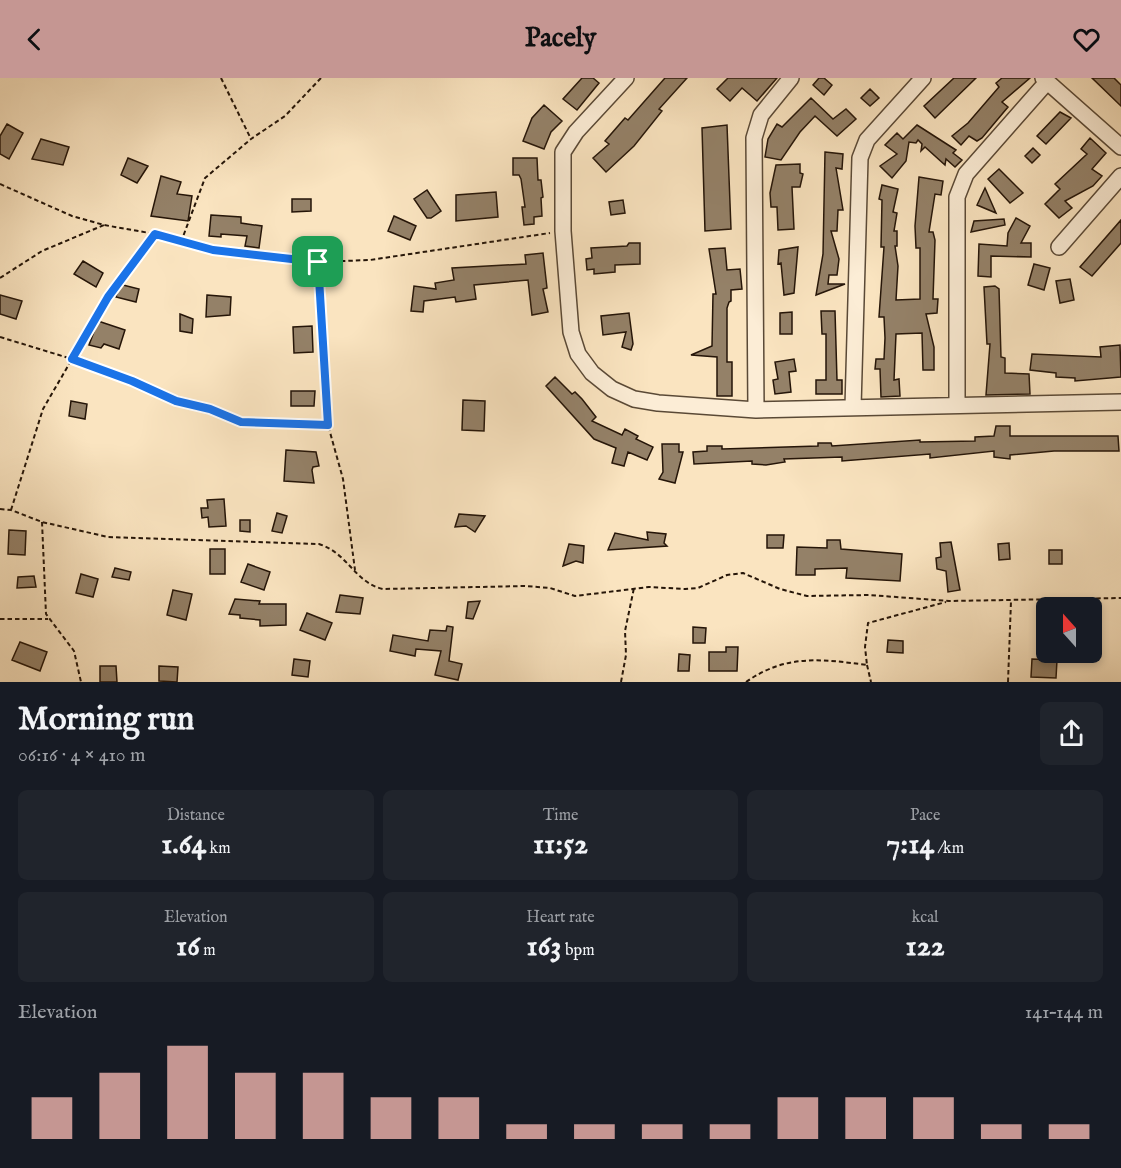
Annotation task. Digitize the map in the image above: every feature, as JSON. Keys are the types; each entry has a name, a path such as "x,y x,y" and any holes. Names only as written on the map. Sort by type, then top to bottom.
{"street":[{"path":"626,78 572,137 563,152 563,231 571,332 578,354 592,373 612,389 634,399 658,403 756,410 1121,402"},
{"path":"756,410 754,138 761,115 791,78"},
{"path":"853,407 860,158 867,140 923,78"},
{"path":"957,404 957,197 966,174 1045,80 1121,147"},
{"path":"1059,247 1121,176"}],"path":[{"path":"221,78 251,139"},
{"path":"181,242 205,178 251,139 285,116 321,78"},
{"path":"0,184 72,216 104,225 155,234 213,250 318,262 339,263 370,260 563,231"},
{"path":"0,278 42,251 104,225"},
{"path":"11,510 37,421 108,297 155,234"},
{"path":"318,262 328,425 344,479 355,570"},
{"path":"0,337 72,359 132,381 176,401 210,409 241,422 328,425"},
{"path":"0,509 11,510 42,522 108,537 319,544 338,553 366,582 383,589 525,586 550,588 575,596 634,588 685,590 698,588 727,575 743,573 780,589 807,596 868,595 949,601 1121,598"},
{"path":"42,522 45,607 48,620 74,651 81,682"},
{"path":"621,682 626,655 626,631 634,588"},
{"path":"871,682 864,647 868,623 949,601"},
{"path":"1008,682 1011,601"},
{"path":"0,620 48,620"},
{"path":"746,682 764,669 805,659 867,665"}],"building":[{"path":"582,78 593,78 599,83 577,110 563,99"},
{"path":"665,78 687,78 659,109 662,111 634,146 606,172 593,158 609,144 605,141 625,118 628,120"},
{"path":"728,78 777,78 757,101 742,88 730,101 717,89"},
{"path":"819,78 824,78 832,85 824,95 813,85"},
{"path":"954,78 976,78 935,118 924,106"},
{"path":"1002,78 1030,78 1002,102 1008,107 982,138 977,141 969,136 961,145 952,136 968,123 999,87 996,83"},
{"path":"1092,78 1114,78 1121,85 1121,106"},
{"path":"870,89 879,98 870,106 861,98"},
{"path":"811,98 833,119 846,109 856,119 837,136 815,116 800,132 781,160 765,157 768,139 777,124 782,127"},
{"path":"544,105 562,121 551,132 544,149 523,141 532,118"},
{"path":"1060,112 1071,118 1046,144 1037,136"},
{"path":"7,124 23,133 9,159 0,154 0,136"},
{"path":"727,125 731,229 705,231 702,128"},
{"path":"917,125 956,150 953,153 962,160 955,167 946,159 945,165 925,147 921,151 922,144 918,140 916,143 909,142 906,161 892,178 880,166 897,154 885,145 897,133 903,139"},
{"path":"1090,138 1106,153 1092,169 1102,176 1093,186 1065,201 1072,208 1059,218 1045,204 1060,189 1055,184 1087,154 1081,149"},
{"path":"41,139 69,147 63,165 32,159"},
{"path":"1033,148 1040,155 1032,163 1025,156"},
{"path":"825,152 843,154 842,169 836,168 843,210 838,210 837,231 831,231 839,259 837,275 829,275 828,284 845,284 816,295 823,254"},
{"path":"128,158 148,166 137,183 121,175"},
{"path":"513,158 537,158 538,180 541,180 543,197 541,198 542,216 534,217 534,224 524,225 522,207 525,207 521,179 519,175 513,175"},
{"path":"800,164 800,173 803,174 800,187 792,187 794,229 778,230 777,207 771,207 770,193 776,165"},
{"path":"999,169 1023,193 1010,203 988,179"},
{"path":"161,176 181,182 177,194 192,196 188,221 151,216"},
{"path":"919,177 943,181 941,195 935,194 929,232 933,232 935,240 933,299 938,299 937,313 926,314 934,347 934,370 923,370 922,333 896,334 894,380 899,379 900,396 881,397 880,369 875,369 876,359 884,359 885,338 884,317 879,317 884,247 881,247 882,200 879,199 882,185 898,189 893,212 897,213 894,231 897,231 896,300 920,299 920,248 916,248 915,226"},
{"path":"985,188 996,213 977,205"},
{"path":"427,190 441,211 431,218 427,218 414,199"},
{"path":"496,192 498,217 456,221 456,195"},
{"path":"292,199 311,199 311,211 292,212"},
{"path":"623,200 625,213 611,215 609,202"},
{"path":"211,215 241,217 241,223 262,226 259,248 245,246 247,236 221,234 221,237 209,236"},
{"path":"394,216 416,226 410,240 388,231"},
{"path":"1016,218 1030,226 1021,243 1031,243 1031,257 991,256 991,277 978,276 979,244 1007,246 1008,233"},
{"path":"1004,219 1005,225 971,232 974,221"},
{"path":"1121,220 1121,243 1092,276 1080,267"},
{"path":"629,243 640,243 640,264 615,265 615,272 594,274 594,269 587,270 586,259 592,258 591,248 627,246"},
{"path":"798,247 794,293 784,295 781,263 778,264 779,250"},
{"path":"725,248 727,270 740,269 742,289 731,290 731,301 727,308 727,362 732,362 732,396 717,396 717,357 691,355 712,346 713,294 716,294 709,249"},
{"path":"543,253 547,288 543,289 548,312 532,315 528,280 474,285 476,299 456,302 455,297 424,301 423,312 411,311 414,286 436,289 435,283 454,280 452,268 526,264 525,255"},
{"path":"83,261 103,273 96,287 74,274"},
{"path":"1034,264 1050,268 1044,290 1028,285"},
{"path":"1070,279 1074,300 1060,303 1056,281"},
{"path":"119,284 139,289 136,302 116,297"},
{"path":"995,286 999,289 1001,357 1005,358 1005,373 1029,374 1030,394 986,395 990,344 987,344 984,287"},
{"path":"0,295 22,301 16,319 0,314"},
{"path":"207,295 231,297 230,315 206,317"},
{"path":"821,311 835,311 837,380 842,380 842,394 816,394 816,380 826,380 826,334 822,334"},
{"path":"792,312 792,334 780,334 780,313"},
{"path":"629,313 633,344 631,350 622,347 626,332 603,335 601,316"},
{"path":"180,314 193,319 192,333 180,331"},
{"path":"98,321 125,330 119,349 104,344 101,348 89,345"},
{"path":"312,326 313,352 294,353 293,327"},
{"path":"1120,345 1121,377 1075,381 1075,378 1056,377 1056,373 1030,370 1032,354 1101,357 1100,347"},
{"path":"794,359 796,371 789,372 791,392 775,394 773,380 778,379 775,362"},
{"path":"555,377 572,394 575,392 582,399 596,417 592,421 622,435 625,429 638,436 636,439 653,447 647,460 628,452 624,466 612,463 616,448 594,439 546,386"},
{"path":"291,391 315,391 314,406 291,406"},
{"path":"463,400 485,401 484,431 462,430"},
{"path":"71,401 87,404 85,419 69,416"},
{"path":"996,426 1010,426 1010,436 1118,436 1119,451 1054,451 1010,455 1010,459 994,457 994,451 930,458 930,454 842,461 842,457 784,459 785,462 766,465 752,464 752,461 694,464 693,452 707,451 707,446 722,446 722,449 818,446 818,443 831,443 832,446 920,440 920,442 975,441 975,437 994,436"},
{"path":"662,444 679,444 679,452 683,452 675,483 659,479 663,472"},
{"path":"286,450 316,452 319,466 313,467 312,470 314,483 284,481"},
{"path":"224,499 226,526 209,527 208,517 202,518 201,508 208,508 207,500"},
{"path":"277,513 287,516 282,533 272,531"},
{"path":"459,514 485,516 475,532 466,526 455,527"},
{"path":"240,520 250,520 250,532 240,531"},
{"path":"9,530 26,531 25,555 8,554"},
{"path":"647,532 666,534 664,543 667,546 608,550 615,533 648,540"},
{"path":"767,535 784,535 783,548 767,548"},
{"path":"827,540 840,540 841,549 902,554 900,581 846,578 847,568 815,569 815,575 796,575 797,547 827,548"},
{"path":"951,542 960,590 948,592 946,571 937,569 936,558 941,557 940,543"},
{"path":"1009,543 1010,559 999,560 998,544"},
{"path":"569,544 584,546 583,563 576,561 563,566"},
{"path":"210,549 225,549 225,574 210,574"},
{"path":"1049,550 1062,550 1062,564 1049,564"},
{"path":"248,564 270,572 264,590 241,582"},
{"path":"115,568 131,572 129,580 112,577"},
{"path":"81,574 98,579 93,597 76,593"},
{"path":"34,576 36,587 17,588 18,577"},
{"path":"173,590 192,594 186,620 167,615"},
{"path":"340,595 363,598 360,614 336,612"},
{"path":"235,599 260,601 259,604 286,604 286,625 260,626 260,620 240,618 240,615 229,614"},
{"path":"480,601 473,619 466,618 468,602"},
{"path":"307,613 332,623 325,640 300,630"},
{"path":"447,626 453,627 449,661 462,664 458,680 435,675 441,651 416,649 415,656 390,651 393,635 428,641 430,630 446,631"},
{"path":"693,627 706,628 705,643 693,643"},
{"path":"888,640 903,641 903,653 887,652"},
{"path":"20,642 47,652 40,671 12,660"},
{"path":"726,647 738,647 737,671 709,671 709,652 726,652"},
{"path":"679,654 690,655 689,671 678,671"},
{"path":"294,659 310,661 308,677 292,675"},
{"path":"1032,659 1036,659 1036,663 1057,663 1056,678 1031,677"},
{"path":"100,666 116,666 117,682 100,682"},
{"path":"159,666 178,667 177,682 159,681"}],"route":[{"path":"155,234 213,250 318,262 328,425 241,422 210,409 188,405 165,397 132,381 72,359 108,297 155,234"}]}
